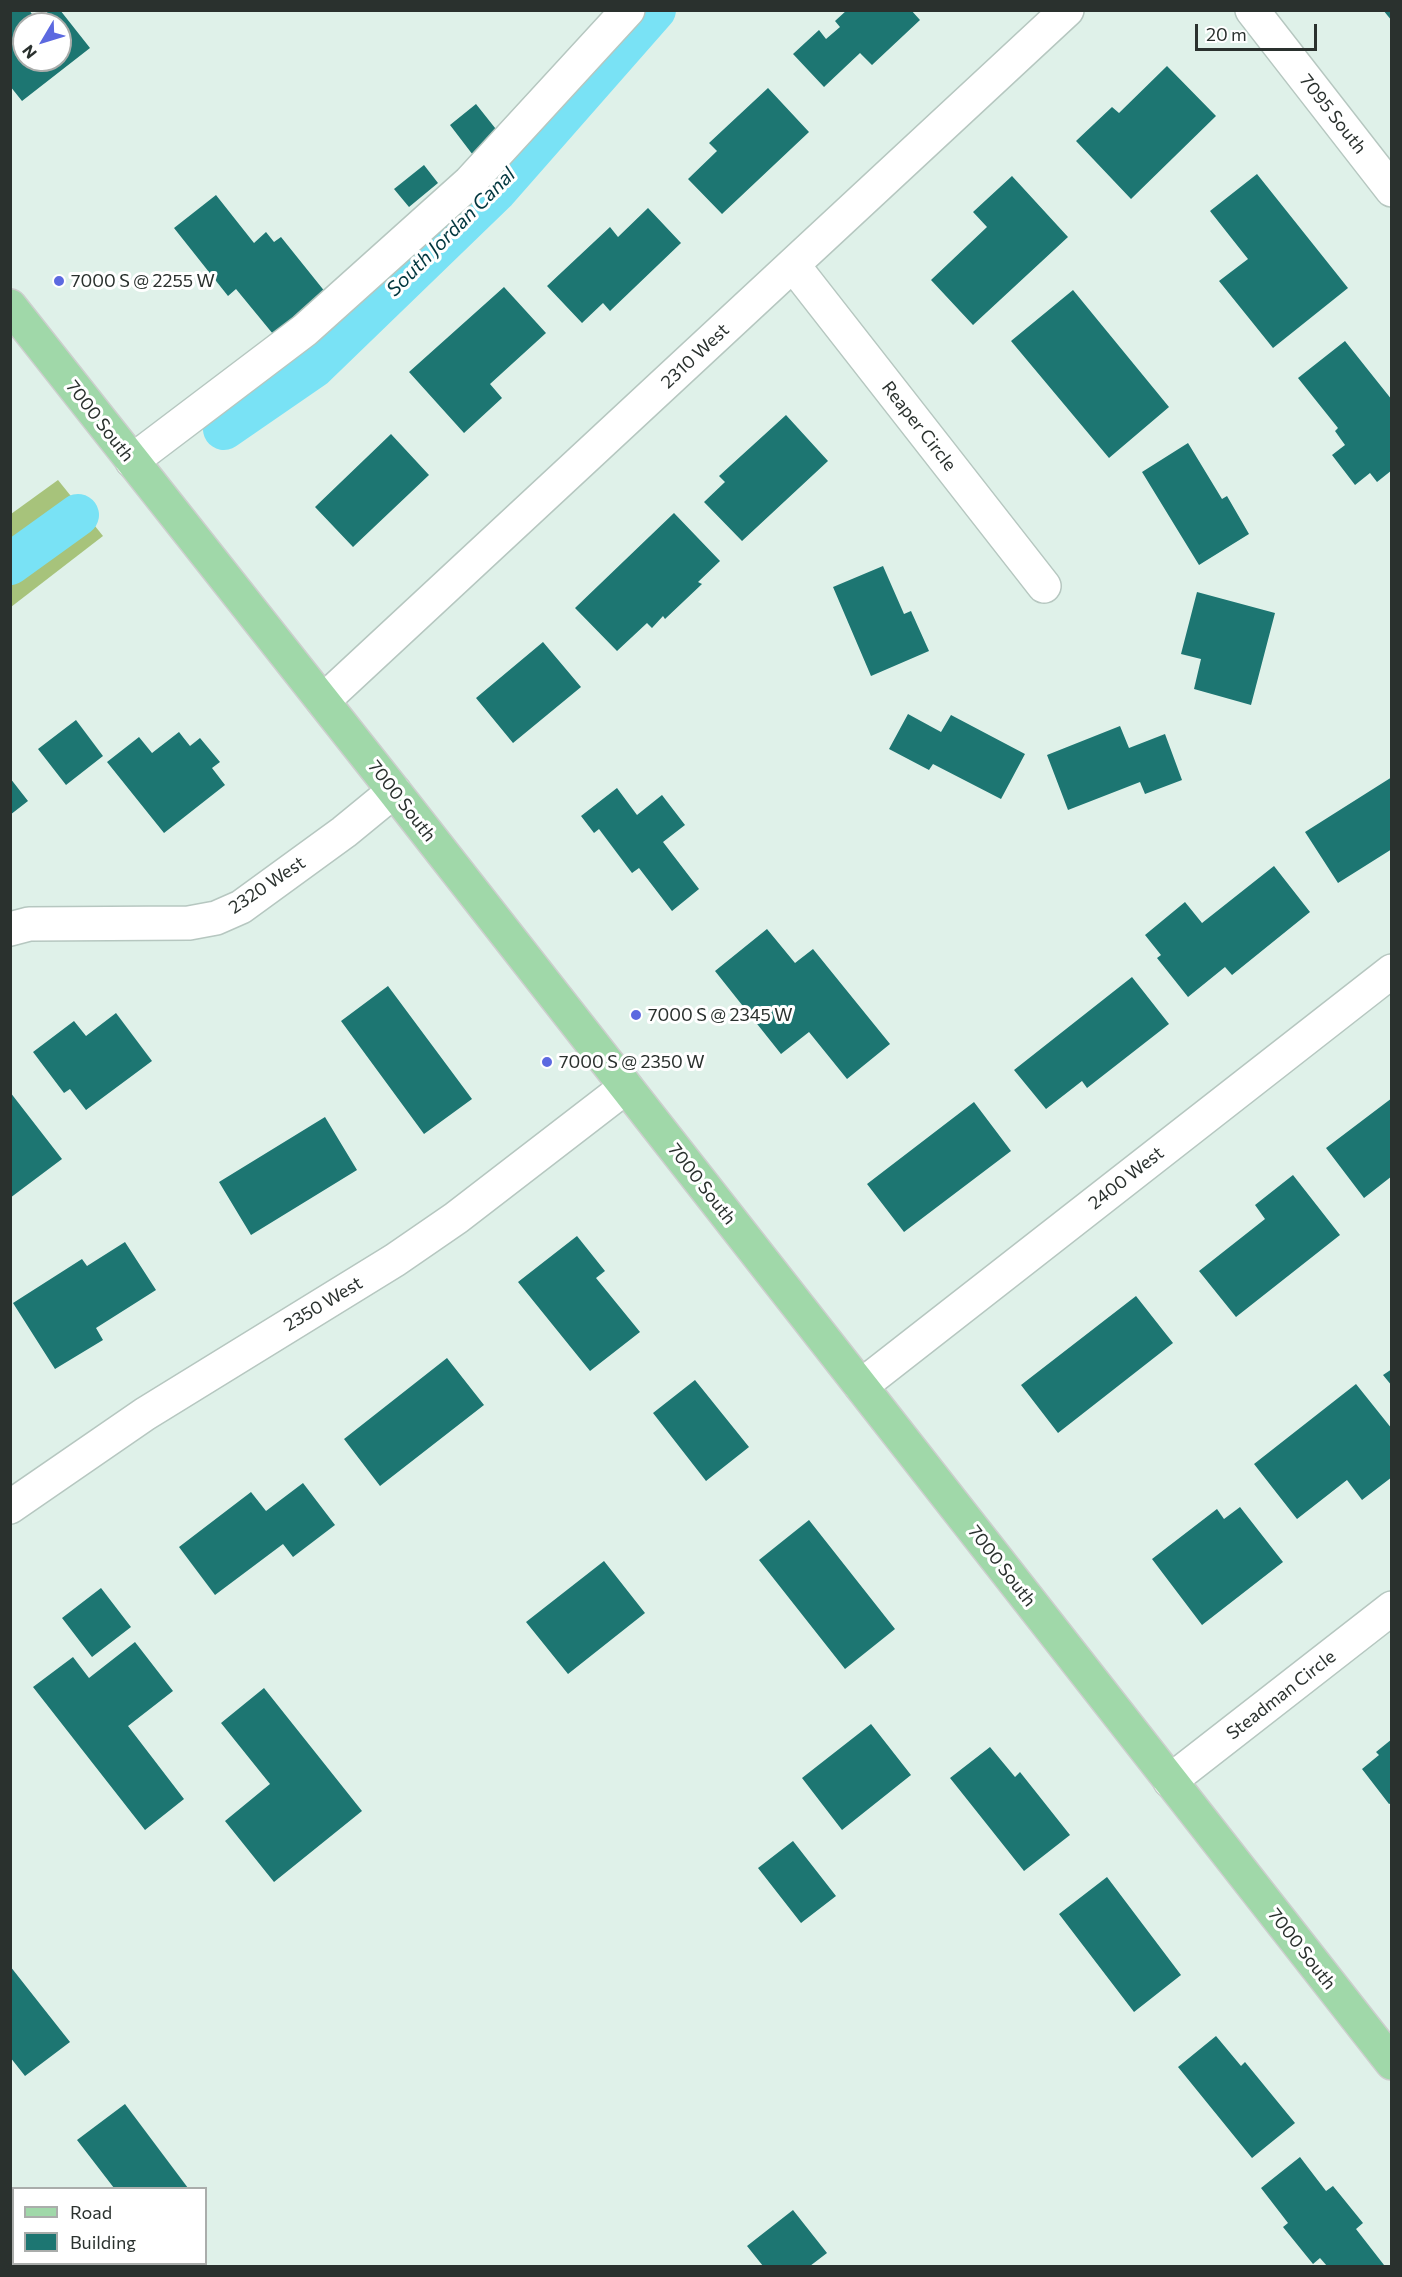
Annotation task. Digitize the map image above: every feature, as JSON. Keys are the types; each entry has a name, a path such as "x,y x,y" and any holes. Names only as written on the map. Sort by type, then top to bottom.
{"main road":[{"name":"7000 South","path":"10,306 394,791 1392,2063"}],"street":[{"path":"132,461 305,330 461,190 628,10"},
{"name":"2310 West","path":"323,701 1067,10"},
{"name":"7095 South","path":"1252,10 1392,190"},
{"name":"Reaper Circle","path":"793,265 1044,586"},
{"name":"2320 West","path":"10,929 29,924 189,923 216,918 241,907 344,832 394,791"},
{"name":"2400 West","path":"861,1386 1392,971"},
{"name":"2350 West","path":"10,1507 145,1414 395,1260 456,1218 626,1087"},
{"name":"Steadman Circle","path":"1170,1781 1392,1608"}],"green space":[{"path":"58,480 103,536 11,607 11,514"}],"building":[{"path":"10,10 29,10 30,12 12,12 12,72 59,72 22,101 10,86"},
{"path":"50,10 62,12 48,12"},
{"path":"847,10 911,10 920,20 872,65 860,53 824,87 793,54 819,30 826,39 840,27 835,21"},
{"path":"1383,10 1392,10 1392,21"},
{"path":"72,25 90,48 72,62"},
{"path":"1167,66 1216,116 1131,199 1076,141 1112,107 1119,113"},
{"path":"768,88 809,132 722,214 688,179 717,151 709,143"},
{"path":"476,104 503,138 476,159 450,125"},
{"path":"424,165 438,183 409,207 394,189"},
{"path":"1257,174 1348,288 1273,348 1219,281 1248,259 1210,211"},
{"path":"1012,176 1068,237 973,325 931,280 987,227 973,212"},
{"path":"216,195 254,243 266,232 274,242 281,237 326,293 273,334 236,289 228,296 174,228"},
{"path":"648,208 681,243 610,311 603,303 582,323 547,286 610,227 618,237"},
{"path":"504,287 546,333 490,384 502,398 464,433 409,372"},
{"path":"1073,290 1169,407 1109,458 1011,341"},
{"path":"1345,341 1392,400 1392,470 1377,482 1370,473 1355,485 1332,455 1345,445 1335,431 1338,428 1298,378"},
{"path":"786,415 828,461 742,541 704,502 725,482 719,476"},
{"path":"391,434 429,475 353,547 315,507"},
{"path":"1188,443 1222,499 1227,496 1249,534 1199,565 1142,472"},
{"path":"674,513 720,561 698,582 702,584 665,619 663,616 652,628 647,623 617,651 575,608"},
{"path":"883,566 904,614 911,611 929,651 871,676 833,587"},
{"path":"1197,592 1275,613 1251,705 1194,689 1201,659 1181,654"},
{"path":"543,642 581,687 513,743 476,698"},
{"path":"908,714 941,732 951,715 1025,754 1001,799 933,764 929,770 889,749"},
{"path":"76,720 103,756 66,785 38,749"},
{"path":"1120,726 1129,748 1165,734 1182,780 1145,794 1140,782 1068,810 1047,755"},
{"path":"179,732 190,746 200,738 220,762 212,768 225,785 164,833 107,762 139,737 152,753"},
{"path":"1392,777 1392,849 1338,883 1305,832"},
{"path":"10,778 28,801 10,815"},
{"path":"617,788 637,815 662,795 685,825 663,842 699,889 672,911 639,868 632,873 599,829 594,833 581,816"},
{"path":"1274,866 1310,912 1232,975 1225,967 1188,997 1157,958 1161,955 1145,935 1185,902 1202,923"},
{"path":"767,929 795,963 813,949 890,1044 847,1079 809,1032 781,1054 715,971"},
{"path":"1132,977 1169,1024 1087,1088 1082,1081 1046,1109 1014,1070"},
{"path":"388,986 472,1099 424,1134 341,1021"},
{"path":"116,1013 152,1061 86,1110 70,1089 64,1093 33,1052 74,1021 86,1036"},
{"path":"10,1092 62,1159 10,1198"},
{"path":"1392,1098 1392,1176 1364,1198 1326,1148"},
{"path":"974,1102 1011,1151 904,1232 867,1184"},
{"path":"325,1117 357,1170 251,1235 219,1182"},
{"path":"1293,1175 1340,1235 1236,1317 1199,1271 1265,1219 1255,1205"},
{"path":"577,1236 605,1271 596,1278 640,1332 590,1371 518,1282"},
{"path":"125,1242 156,1290 96,1328 103,1340 55,1369 13,1303 82,1259 87,1266"},
{"path":"1136,1296 1173,1343 1058,1433 1021,1385"},
{"path":"447,1358 484,1405 380,1486 344,1439"},
{"path":"1392,1369 1392,1386 1383,1375"},
{"path":"695,1380 749,1447 706,1481 653,1413"},
{"path":"1356,1384 1392,1429 1392,1477 1362,1500 1347,1480 1297,1519 1254,1464"},
{"path":"303,1483 335,1525 293,1557 283,1544 215,1595 179,1547 251,1492 266,1511"},
{"path":"1240,1507 1283,1562 1202,1625 1152,1559 1217,1509 1224,1519"},
{"path":"809,1520 895,1629 845,1669 759,1560"},
{"path":"604,1561 645,1613 568,1674 526,1622"},
{"path":"101,1588 131,1627 92,1657 62,1618"},
{"path":"135,1642 173,1691 128,1726 184,1799 145,1830 33,1687 73,1657 89,1678"},
{"path":"264,1688 362,1811 274,1882 225,1821 270,1784 221,1723"},
{"path":"871,1724 911,1775 842,1830 802,1778"},
{"path":"1392,1739 1392,1803 1389,1804 1362,1769 1379,1755 1376,1752"},
{"path":"990,1747 1015,1777 1020,1772 1070,1835 1024,1871 950,1778"},
{"path":"793,1841 836,1896 801,1923 758,1868"},
{"path":"1107,1877 1181,1975 1134,2012 1059,1914"},
{"path":"10,1966 70,2042 25,2076 10,2057"},
{"path":"1216,2036 1241,2066 1245,2062 1295,2123 1252,2158 1178,2067"},
{"path":"125,2104 187,2187 113,2187 77,2140"},
{"path":"1300,2157 1326,2191 1333,2186 1363,2223 1356,2229 1384,2265 1327,2266 1320,2258 1313,2264 1283,2227 1288,2223 1261,2188"},
{"path":"793,2210 827,2253 810,2266 763,2266 747,2246"}],"waterway":[{"name":"South Jordan Canal","path":"224,429 314,367 496,191 655,10"},
{"name":"South Jordan Canal","path":"10,564 78,515"}],"place":[{"name":"7000 S @ 2255 W","path":"59,281"},
{"name":"7000 S @ 2345 W","path":"636,1015"},
{"name":"7000 S @ 2350 W","path":"547,1062"}]}
